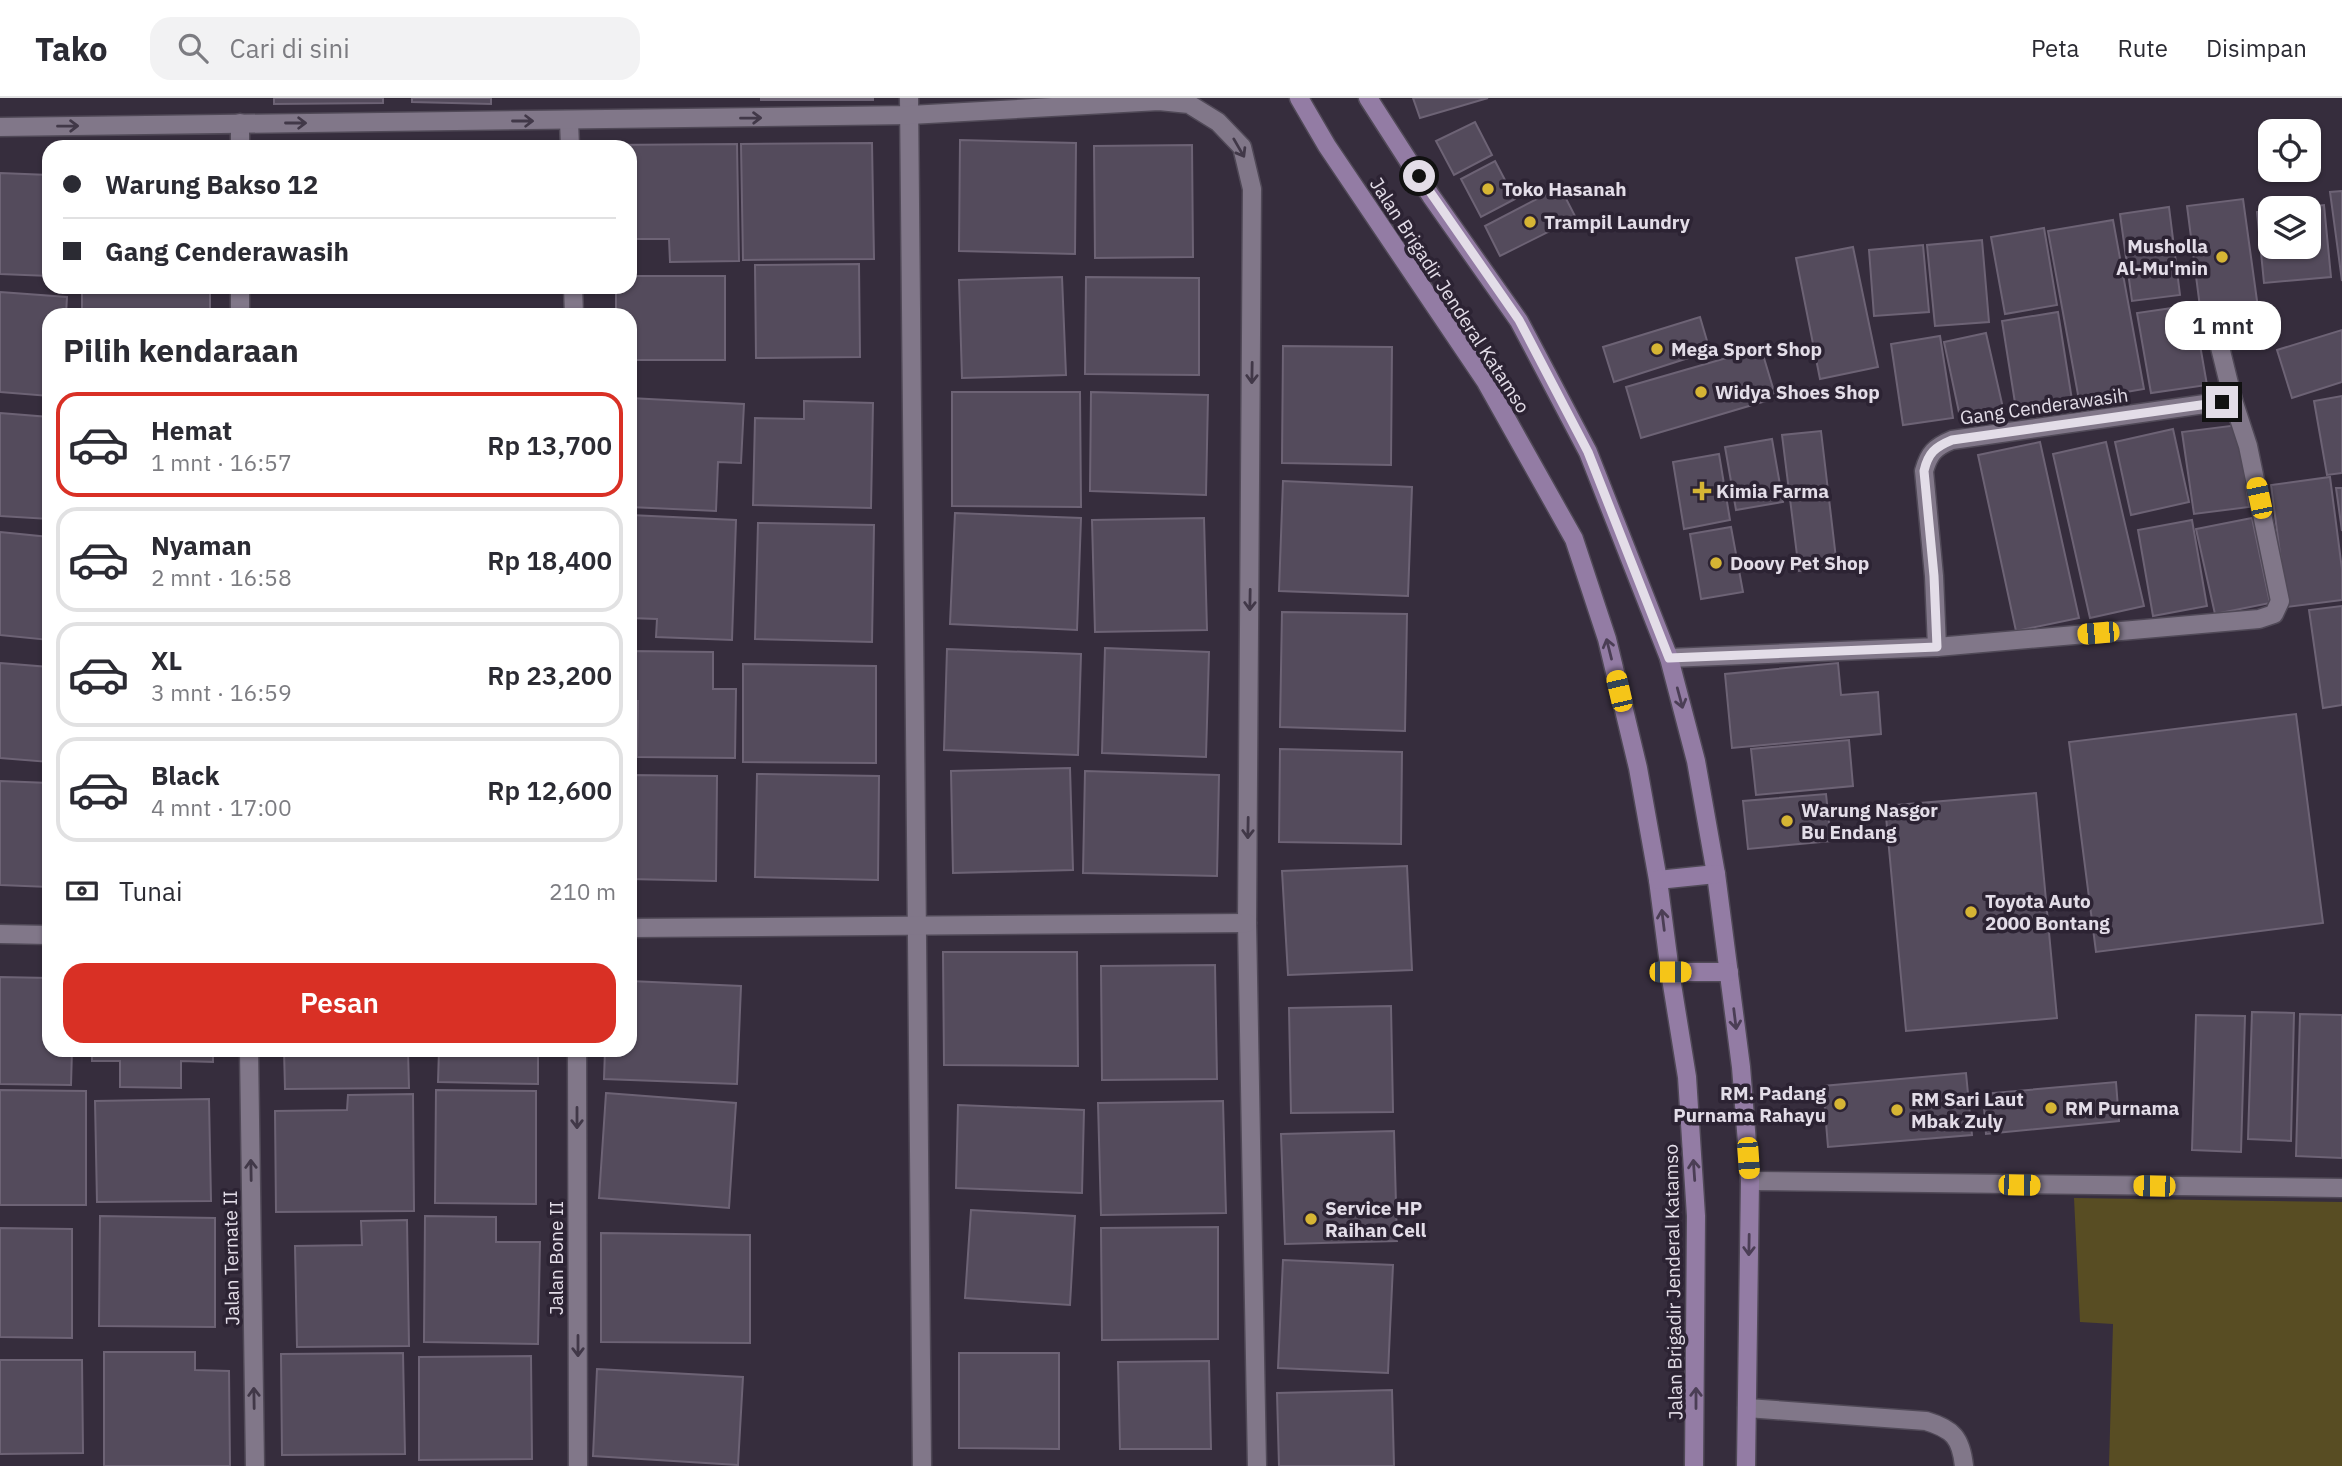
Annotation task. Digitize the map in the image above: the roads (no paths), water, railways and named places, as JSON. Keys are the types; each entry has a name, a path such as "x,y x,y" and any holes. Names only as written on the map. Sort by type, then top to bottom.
{"main road":[{"name":"Jalan Brigadir Jenderal Katamso","path":"1299,98 1327,146 1486,382 1574,539 1607,639 1638,768 1688,1077 1696,1216 1694,1466"},
{"name":"Jalan Brigadir Jenderal Katamso","path":"1368,98 1432,196 1519,320 1588,452 1669,658 1696,761 1716,874 1741,1067 1750,1181 1746,1466"},
{"path":"1658,880 1716,874"},
{"path":"1670,972 1729,972"}],"street":[{"path":"0,127 569,121 910,107 1159,101 1189,104 1218,122 1242,147 1252,188 1254,245 1247,923 1257,1466"},
{"path":"910,107 922,1466"},
{"path":"569,121 570,140"},
{"path":"240,123 240,140"},
{"path":"1669,658 1937,647 2259,619 2274,614 2280,601 2248,446 2218,339"},
{"name":"Gang Cenderawasih","path":"1937,647 1934,576 1924,471 1927,458 1935,447 1952,440 2233,400"},
{"path":"637,928 1247,923"},
{"path":"0,934 42,935"},
{"name":"Jalan Ternate II","path":"249,1057 255,1466"},
{"name":"Jalan Bone II","path":"577,1057 578,1466"},
{"path":"1750,1181 2342,1188"},
{"path":"1747,1408 1926,1421 1940,1425 1954,1434 1962,1446 1964,1466"}],"place":[{"name":"Toko Hasanah","path":"1488,189"},
{"name":"Trampil Laundry","path":"1530,222"},
{"name":"Musholla Al-Mu'min","path":"2222,257"},
{"name":"Mega Sport Shop","path":"1657,349"},
{"name":"Widya Shoes Shop","path":"1701,392"},
{"name":"Kimia Farma","path":"1702,491"},
{"name":"Doovy Pet Shop","path":"1716,563"},
{"name":"Warung Nasgor Bu Endang","path":"1787,821"},
{"name":"Toyota Auto 2000 Bontang","path":"1971,912"},
{"name":"RM. Padang Purnama Rahayu","path":"1840,1104"},
{"name":"RM Purnama","path":"2051,1108"},
{"name":"RM Sari Laut Mbak Zuly","path":"1897,1110"},
{"name":"Service HP Raihan Cell","path":"1311,1219"}]}
